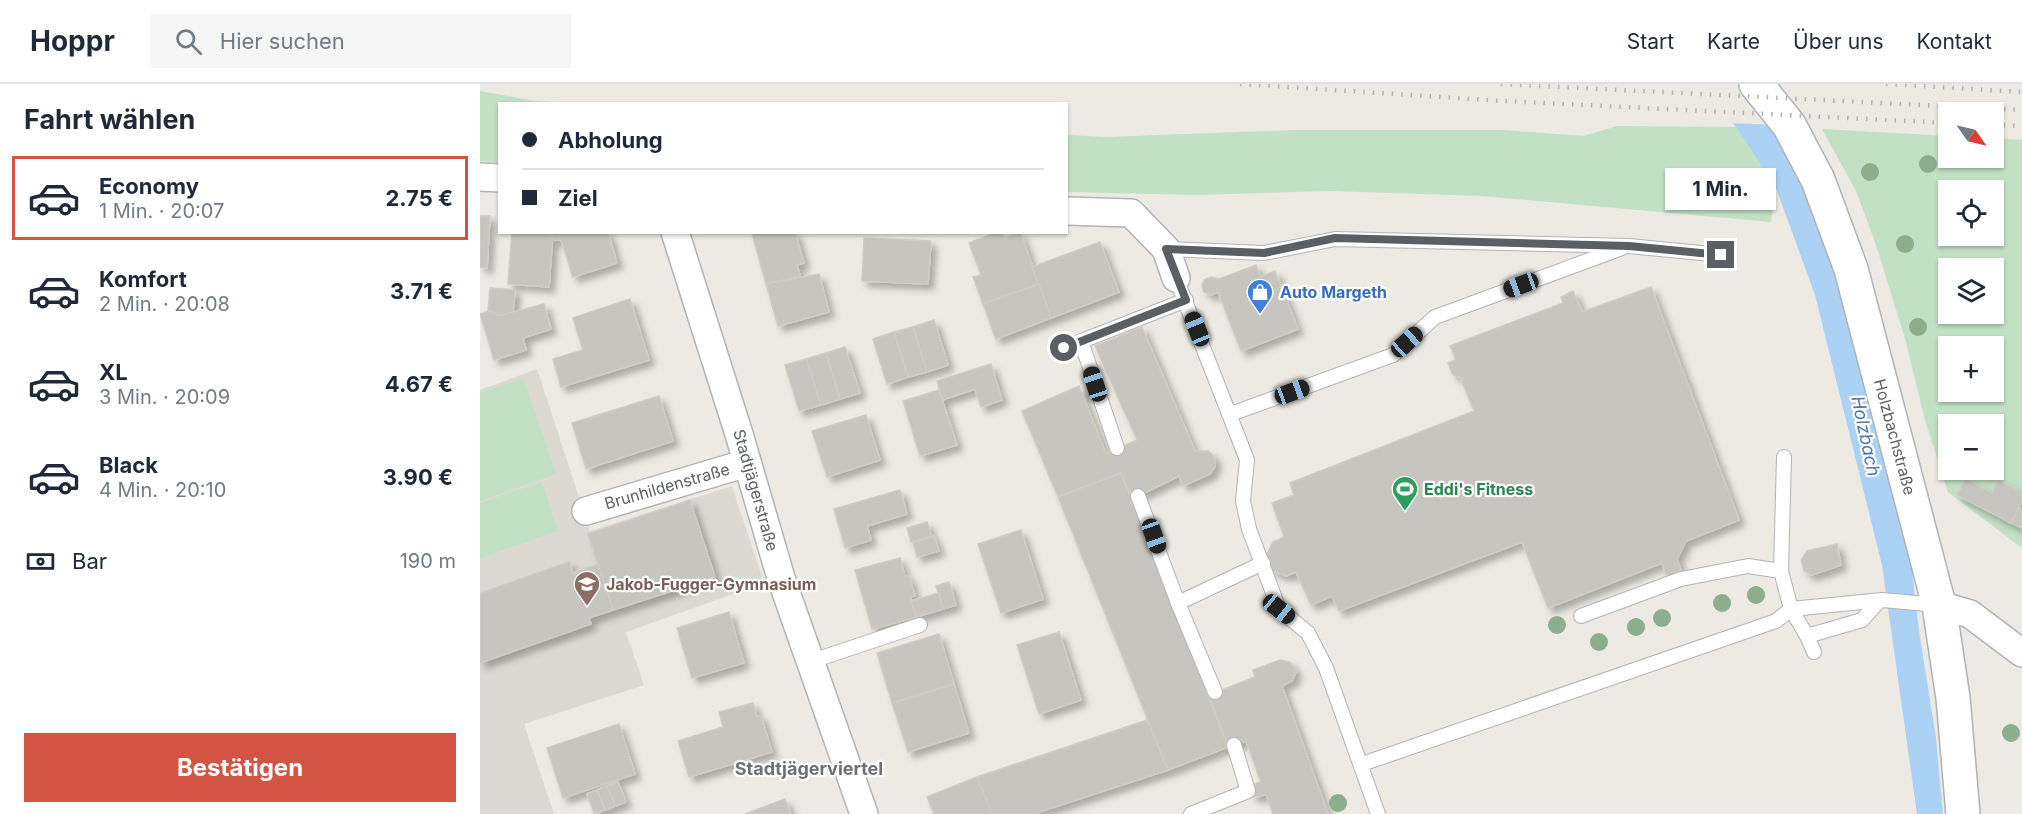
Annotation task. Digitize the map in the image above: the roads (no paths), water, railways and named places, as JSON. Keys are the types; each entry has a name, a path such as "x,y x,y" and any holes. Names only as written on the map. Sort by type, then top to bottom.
{"main road":[{"name":"Holzbachstraße","path":"1756,84 1789,125 1818,180 1837,226 1851,269 1953,698 1963,814"}],"street":[{"path":"480,177 498,178"},
{"path":"1068,211 1131,213 1166,249 1181,289"},
{"name":"Stadtjägerstraße","path":"676,234 809,662 864,814"},
{"name":"Brunhildenstraße","path":"586,511 747,463"},
{"path":"1929,604 1970,614 2022,653"}],"lane":[{"path":"1166,249 1264,253 1335,238 1629,246 1721,255"},
{"path":"1231,414 1393,355 1435,317 1629,246"},
{"path":"1064,348 1181,289 1247,460 1243,501 1249,529 1279,609 1308,633 1326,668 1378,814"},
{"path":"1081,341 1117,448"},
{"path":"1784,457 1781,571 1791,609 1814,652"},
{"path":"1138,496 1178,603 1215,692"},
{"path":"1178,603 1263,563"},
{"path":"1581,616 1681,579 1748,566 1781,571"},
{"path":"1362,764 1776,621 1791,609 1880,601 1929,604"},
{"path":"1807,636 1862,620 1880,601"},
{"path":"809,662 920,625"},
{"path":"1191,814 1248,791 1233,745"}],"water":[{"name":"Holzbach","path":"1701,84 1737,84 1772,128 1817,216 1858,341 1909,545 1919,631 1936,738 1943,814 1917,814 1882,565 1815,295 1776,188 1736,127"}],"railway":[{"path":"1240,84 1504,101 1938,123"},
{"path":"1501,84 2022,110"},
{"path":"1886,84 2022,92"},
{"path":"2004,125 2022,126"}],"place":[{"name":"Auto Margeth","path":"1260,315"},
{"name":"Eddi's Fitness","path":"1405,512"},
{"name":"Jakob-Fugger-Gymnasium","path":"587,607"}],"district":[{"name":"Stadtjägerviertel","path":"809,768"}]}
